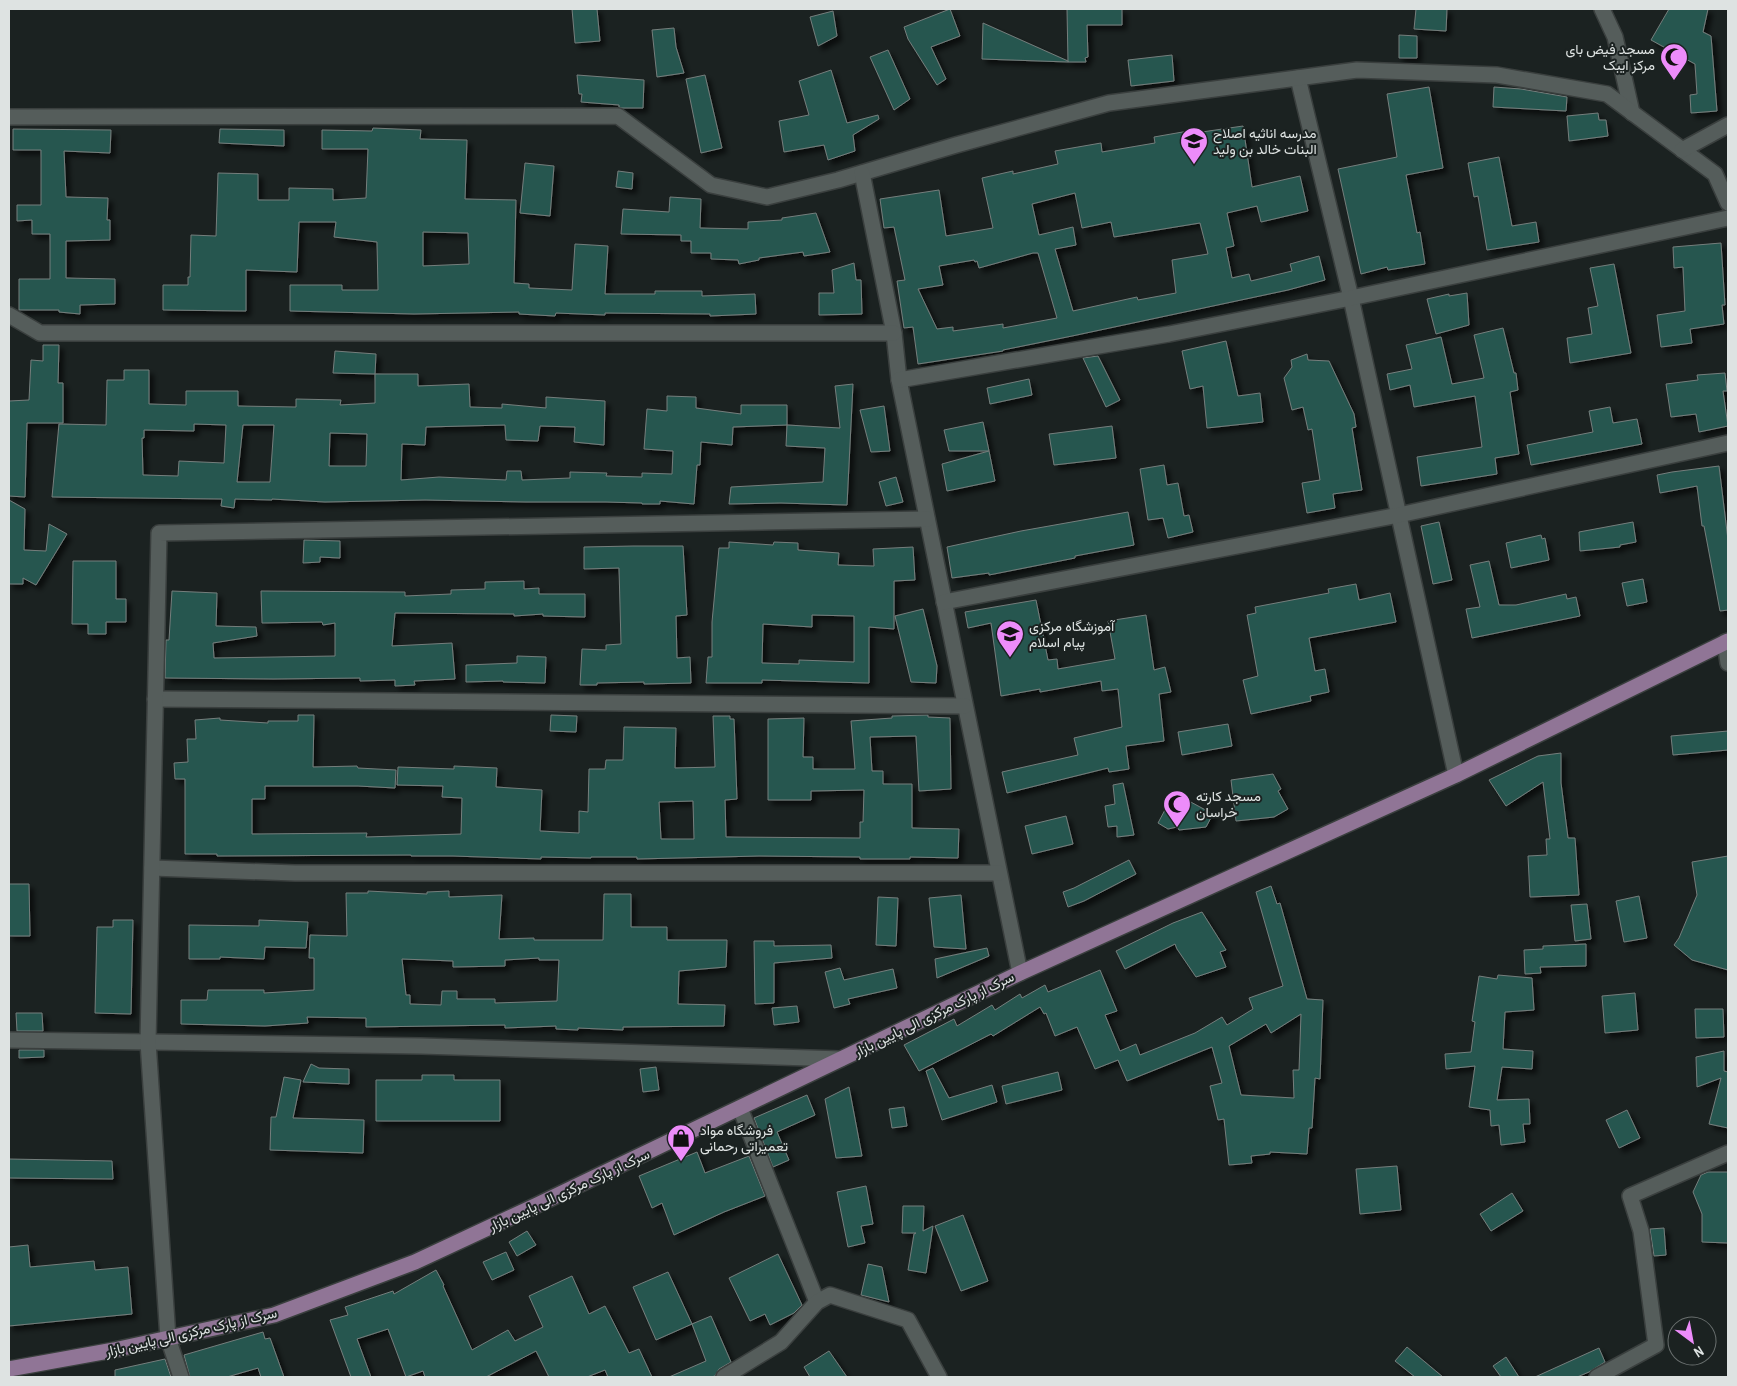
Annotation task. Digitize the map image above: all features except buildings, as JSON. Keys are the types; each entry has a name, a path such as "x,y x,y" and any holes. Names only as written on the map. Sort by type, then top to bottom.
{"main road":[{"name":"سرک از پارک مرکزی الی پایین بازار","path":"9,1369 114,1350 274,1315 415,1262 1020,973 1456,775 1726,641"}],"street":[{"path":"1602,9 1615,37 1632,113"},
{"path":"9,118 618,116 711,185 767,197 862,173 1109,103 1358,70 1497,75 1606,94 1715,174 1728,203"},
{"path":"1298,78 1351,298 1456,775"},
{"path":"1682,150 1728,125"},
{"path":"862,173 894,333 899,380 1020,973"},
{"path":"899,380 1169,334 1351,298 1728,218"},
{"path":"9,315 40,332 894,333"},
{"path":"944,602 1399,515 1728,443"},
{"path":"181,1377 168,1338 148,1042 159,533 927,519"},
{"path":"1726,641 1728,663"},
{"path":"156,699 965,706"},
{"path":"152,868 295,873 999,872"},
{"path":"9,1040 421,1046 841,1059"},
{"path":"740,1108 817,1302"},
{"path":"1599,1377 1656,1345 1641,1231 1630,1196 1728,1153"},
{"path":"724,1377 781,1342 817,1302 830,1295 908,1320 939,1377"}],"place":[{"name":"مسجد فیض بای مرکز ایبک","path":"1674,81"},
{"name":"مدرسه اناثیه اصلاح البنات خالد بن ولید","path":"1194,165"},
{"name":"آموزشگاه مرکزی پیام اسلام","path":"1010,658"},
{"name":"مسجد کارته خراسان","path":"1177,828"},
{"name":"فروشگاه مواد تعمیراتی رحمانی","path":"681,1162"}]}
